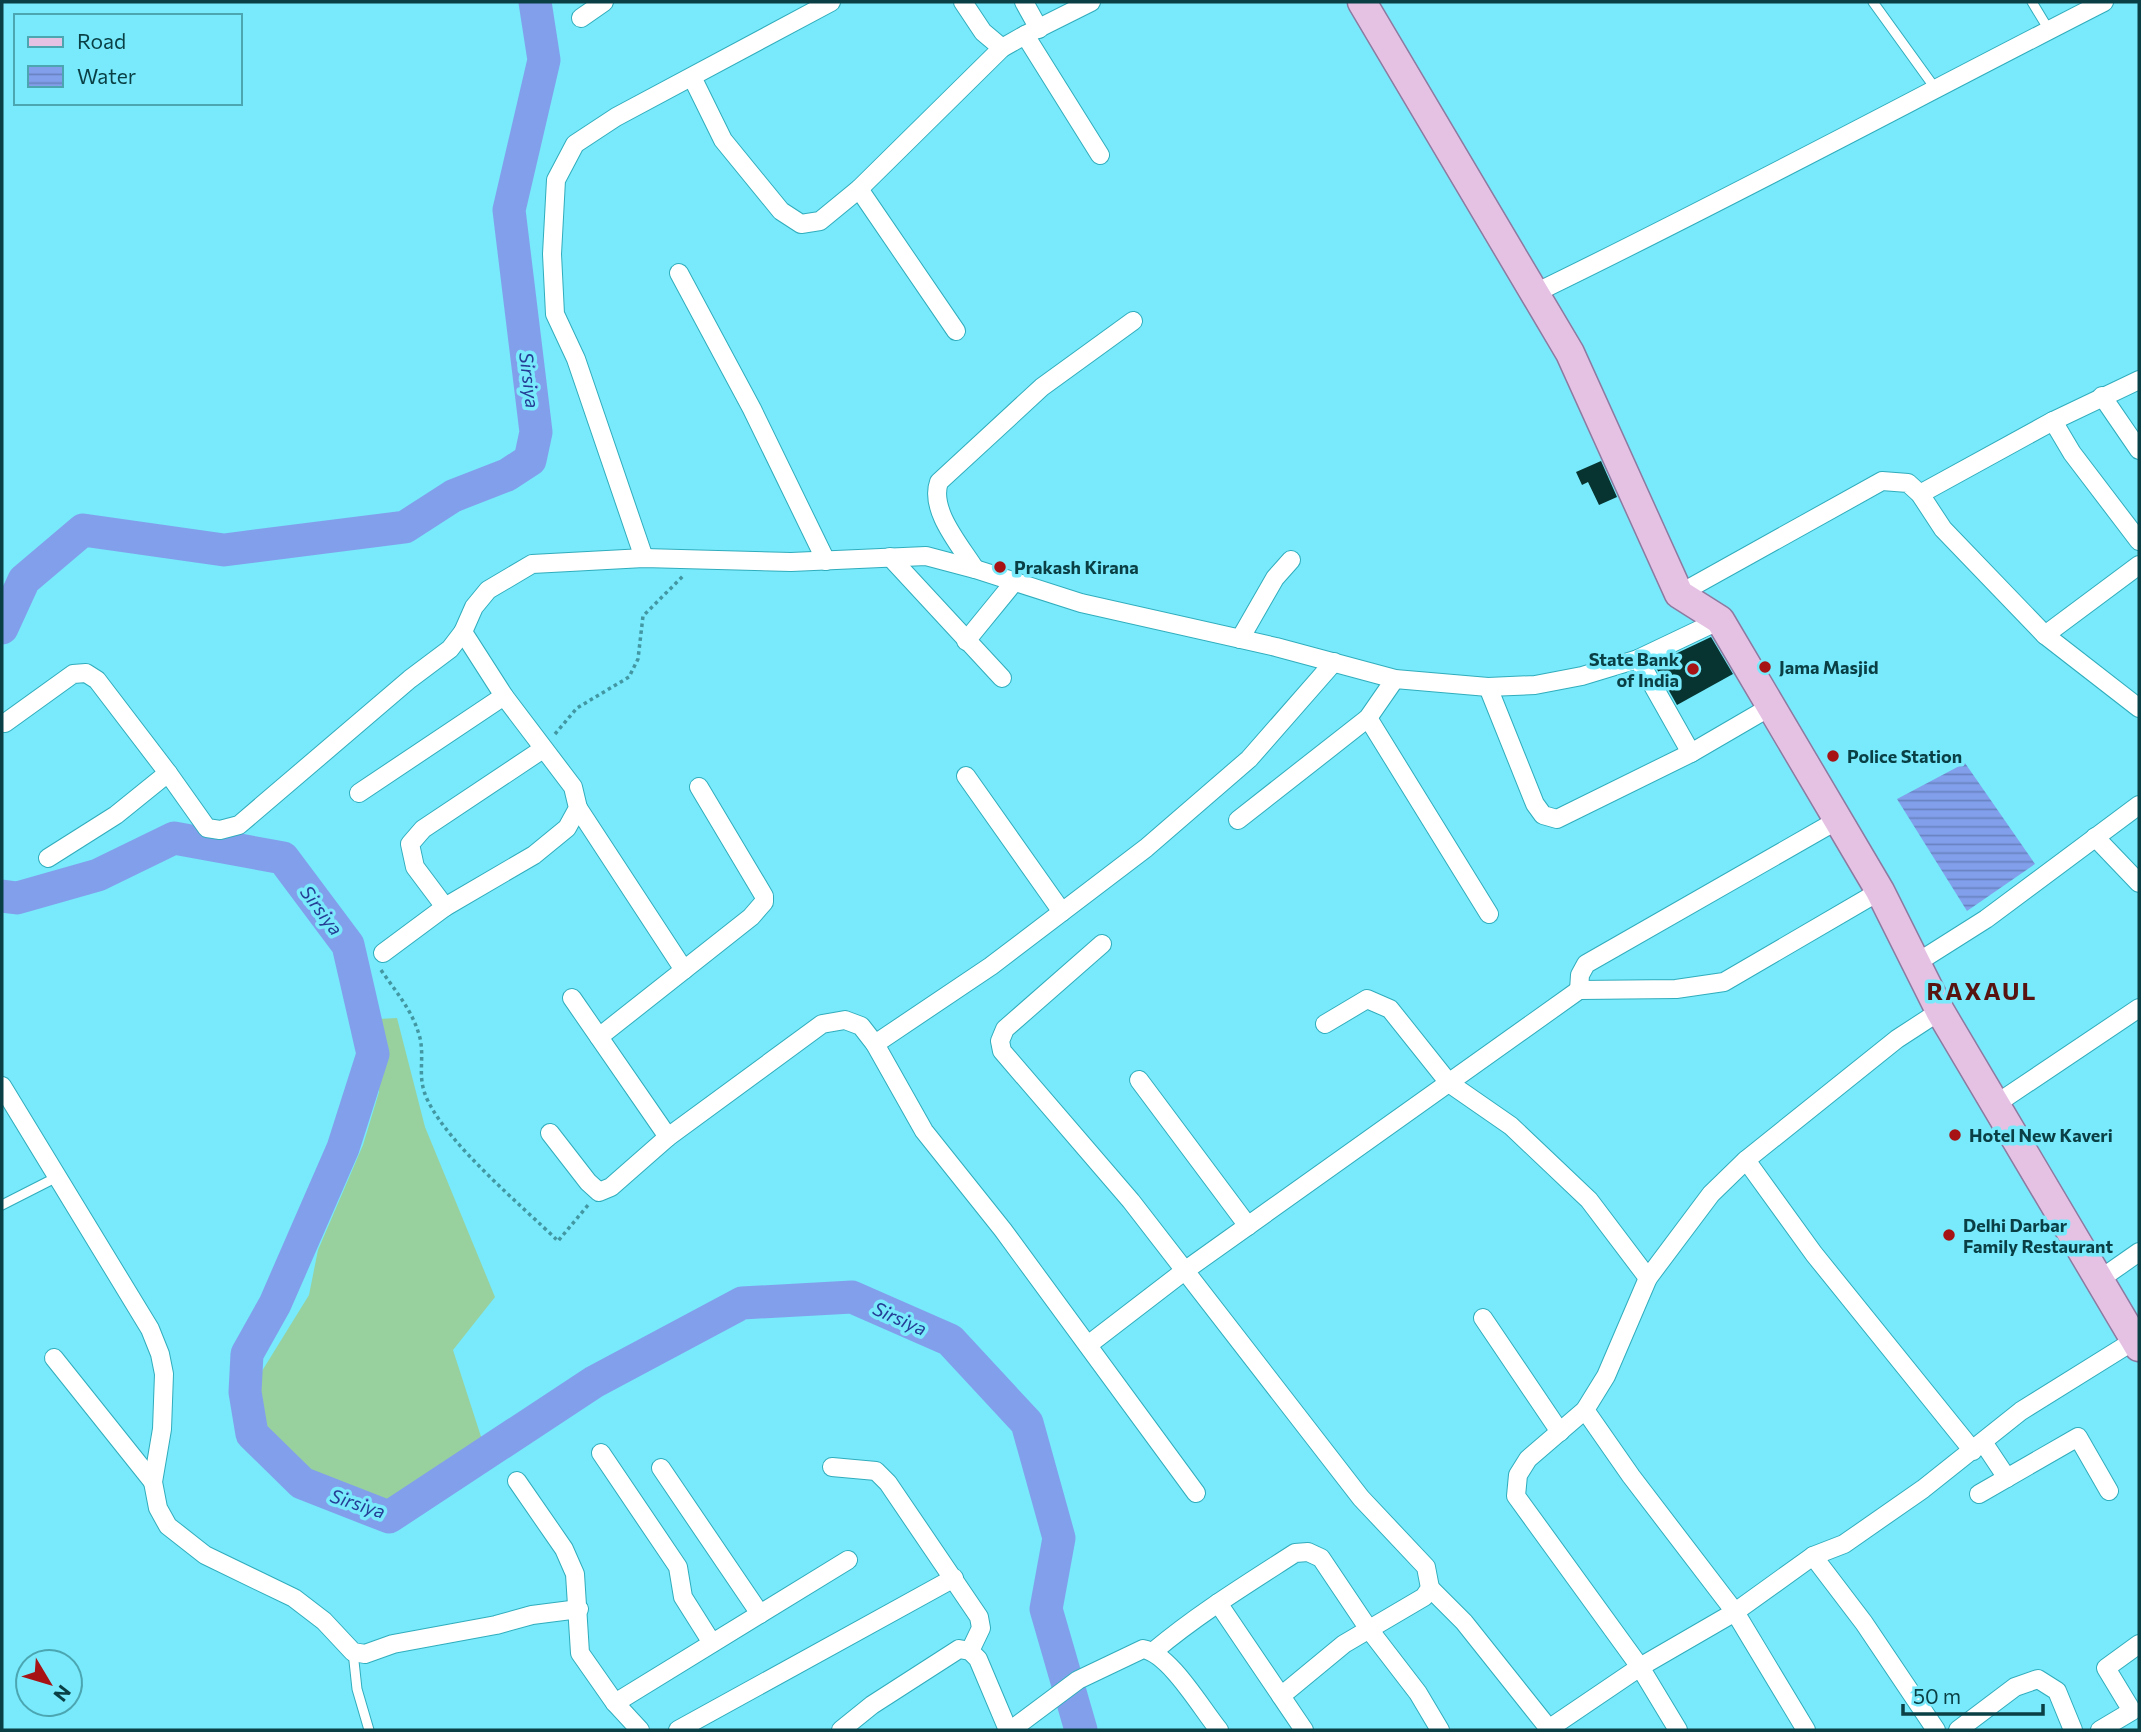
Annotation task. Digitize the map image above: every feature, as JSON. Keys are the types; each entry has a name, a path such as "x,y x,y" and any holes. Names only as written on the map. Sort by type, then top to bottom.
{"main road":[{"path":"1362,2 1570,354 1679,594 1720,620 1836,821 1880,891 1941,1011 2137,1343"}],"street":[{"path":"582,18 604,2"},
{"path":"644,558 576,359 555,313 552,254 556,180 575,144 616,117 831,2"},
{"path":"962,2 983,32 1002,48"},
{"path":"1024,2 1032,32 1100,155"},
{"path":"692,77 723,140 792,221 801,224 820,221 859,189 1002,48 1091,2"},
{"path":"1535,293 1708,209 2104,2"},
{"path":"859,189 956,331"},
{"path":"679,273 752,409 826,561"},
{"path":"975,569 937,506 935,493 939,482 1042,387 1133,321"},
{"path":"1920,494 2053,421 2139,380"},
{"path":"2102,396 2139,450"},
{"path":"2053,421 2072,453 2139,541"},
{"path":"1679,594 1882,481 1908,483 1920,494 1943,529 2045,635 2139,708"},
{"path":"890,556 1002,678"},
{"path":"5,723 73,674 86,673 97,680 207,828 220,830 239,825 410,679 450,649 463,632 474,607 488,590 532,564 644,558 690,561 826,561 926,556 1081,603 1240,639 1395,679 1488,687 1535,685 1582,676 1638,659 1720,620"},
{"path":"1240,639 1275,578 1291,560"},
{"path":"2045,635 2139,565"},
{"path":"966,641 1015,581"},
{"path":"463,632 504,696 573,787 578,808 684,970"},
{"path":"1638,659 1691,753"},
{"path":"875,1044 991,966 1146,848 1249,759 1334,663"},
{"path":"1238,820 1368,718 1395,679"},
{"path":"1488,687 1535,804 1550,819 1557,820 1691,753 1770,707"},
{"path":"359,793 504,696"},
{"path":"1368,718 1489,914"},
{"path":"445,907 415,867 410,844 423,829 543,748"},
{"path":"48,858 116,815 168,773"},
{"path":"966,776 1062,912"},
{"path":"599,1037 764,902 764,896 699,787"},
{"path":"1918,962 1986,919 2139,805"},
{"path":"383,953 445,907 534,855 567,828 578,808"},
{"path":"1579,990 1580,975 1586,964 1836,821"},
{"path":"2095,837 2139,883"},
{"path":"1088,1345 1183,1272 1579,990 1676,989 1724,982 1880,891"},
{"path":"1102,944 1005,1030 1000,1041 1002,1051 1131,1201 1183,1272 1361,1498 1426,1567 1430,1588 1472,1632 1548,1730 1640,1667 1735,1612 1813,1556 1844,1544 1978,1446 2021,1411 2137,1343"},
{"path":"572,998 668,1137"},
{"path":"1325,1024 1367,999 1378,1001 1390,1009 1449,1083 1511,1126 1579,1191 1648,1278"},
{"path":"1996,1104 2139,1008"},
{"path":"1678,1730 1640,1667 1516,1496 1518,1475 1528,1459 1585,1410 1606,1376 1648,1278 1711,1194 1746,1160 1897,1039 1941,1011"},
{"path":"550,1133 599,1192 611,1187 668,1137 822,1024 845,1020 861,1027 875,1044 924,1131 1088,1345 1196,1493"},
{"path":"1139,1080 1248,1226"},
{"path":"2,1086 150,1329 160,1354 164,1374 162,1429 153,1482 158,1508 168,1526 205,1555 294,1598 324,1621 353,1652 365,1654 393,1644 496,1625 532,1615 579,1609"},
{"path":"1746,1160 1814,1254 2007,1478"},
{"path":"2099,1280 2139,1252"},
{"path":"1483,1318 1560,1432"},
{"path":"54,1357 153,1482"},
{"path":"1585,1410 1631,1476 1735,1612 1806,1730"},
{"path":"1979,1494 2078,1437 2109,1491"},
{"path":"601,1453 678,1567 683,1597 712,1643"},
{"path":"661,1468 760,1614"},
{"path":"832,1468 869,1469 881,1475 954,1578 978,1617 981,1628 970,1651"},
{"path":"517,1481 564,1549 575,1574 580,1653 615,1703 640,1730"},
{"path":"1154,1651 1188,1622 1295,1553 1308,1552 1321,1558 1368,1628 1418,1693 1440,1730"},
{"path":"1813,1556 1864,1623 1936,1730"},
{"path":"615,1703 848,1560"},
{"path":"678,1730 954,1578"},
{"path":"1281,1696 1368,1628 1415,1605 1430,1588"},
{"path":"1218,1603 1304,1730"},
{"path":"2100,1730 2132,1711 2106,1668 2139,1644"},
{"path":"841,1730 959,1649 970,1651 978,1658 1014,1728 1078,1679 1143,1649 1154,1651 1219,1730"},
{"path":"1958,1730 2015,1687 2038,1679 2057,1691 2074,1730"}],"lane":[{"path":"1874,2 1935,88"},
{"path":"2032,2 2049,30"},
{"path":"2,1205 59,1176"},
{"path":"353,1652 357,1689 369,1730"}],"path":[{"path":"543,748 577,708 629,677 638,659 643,616 647,609 679,583 690,561"},
{"path":"383,953 380,971 404,998 420,1040 419,1075 428,1102 465,1150 558,1241 599,1192"}],"green space":[{"path":"397,1018 425,1127 495,1297 453,1350 485,1449 458,1481 386,1519 346,1515 289,1473 260,1422 254,1384 309,1295 318,1250 363,1145 379,1092 378,1019"}],"water":[{"path":"1965,763 2035,864 1967,911 1897,799"}],"building":[{"path":"1601,461 1617,497 1599,505 1588,482 1582,485 1576,472"},
{"name":"State Bank of India","path":"1711,637 1733,674 1677,705 1654,664"}],"waterway":[{"name":"Sirsiya","path":"2,628 24,580 83,530 224,550 405,527 453,496 507,475 530,460 536,432 509,210 544,60 535,2"},
{"name":"Sirsiya","path":"2,896 17,898 98,875 174,838 283,858 348,945 373,1054 343,1148 275,1304 247,1354 245,1392 252,1434 302,1483 389,1517 594,1382 742,1303 852,1297 950,1340 1027,1423 1059,1538 1046,1609 1081,1730"}],"place":[{"name":"Prakash Kirana","path":"1000,567"},
{"name":"Jama Masjid","path":"1765,667"},
{"name":"State Bank of India","path":"1693,669"},
{"name":"Police Station","path":"1833,756"},
{"name":"Hotel New Kaveri","path":"1955,1135"},
{"name":"Delhi Darbar Family Restaurant","path":"1949,1235"}],"district":[{"name":"RAXAUL","path":"1982,990"}]}
